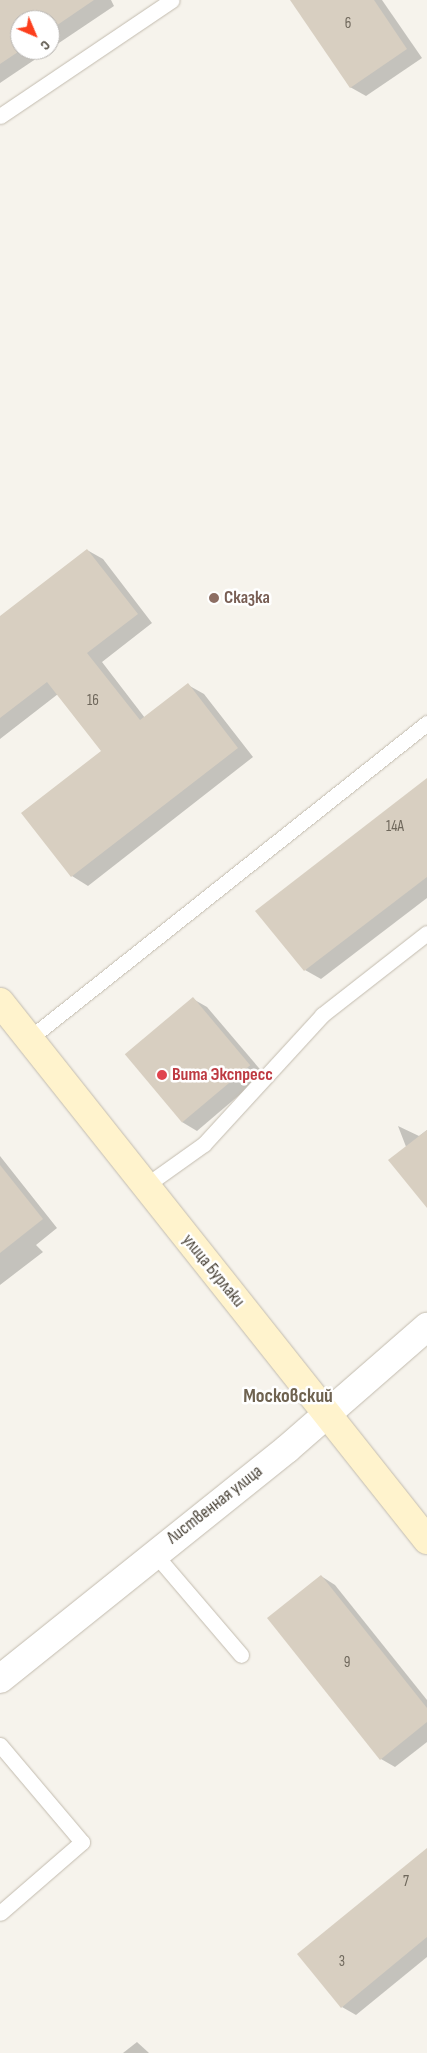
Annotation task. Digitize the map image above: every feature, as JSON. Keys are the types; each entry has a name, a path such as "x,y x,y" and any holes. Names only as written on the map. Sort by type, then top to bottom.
{"street":[{"name":"улица Бурлаки","path":"0,1002 427,1540"},
{"name":"Лиственная улица","path":"0,1679 327,1413 427,1327"}],"lane":[{"path":"0,116 172,0"},
{"path":"30,1038 427,722"},
{"path":"145,1186 204,1144 322,1015 427,933"},
{"path":"154,1553 241,1655"},
{"path":"0,1745 82,1842 0,1913"}],"building":[{"path":"0,0 94,0 60,23 60,10 10,10 10,57 0,64"},
{"path":"290,0 374,0 407,49 350,88"},
{"path":"87,549 138,614 87,653 140,720 188,683 238,748 71,877 21,813 101,751 47,682 0,718 0,616"},
{"path":"427,778 427,877 304,971 255,911"},
{"path":"193,997 250,1065 182,1122 125,1054"},
{"path":"427,1130 427,1208 388,1160"},
{"path":"0,1165 43,1219 0,1253"},
{"path":"321,1575 427,1708 427,1722 380,1760 267,1618"},
{"path":"427,1848 427,1937 341,2008 297,1954"}],"place":[{"name":"Сказка","path":"214,598"},
{"name":"Вита Экспресс","path":"162,1075"}],"district":[{"name":"Московский","path":"288,1396"}]}
